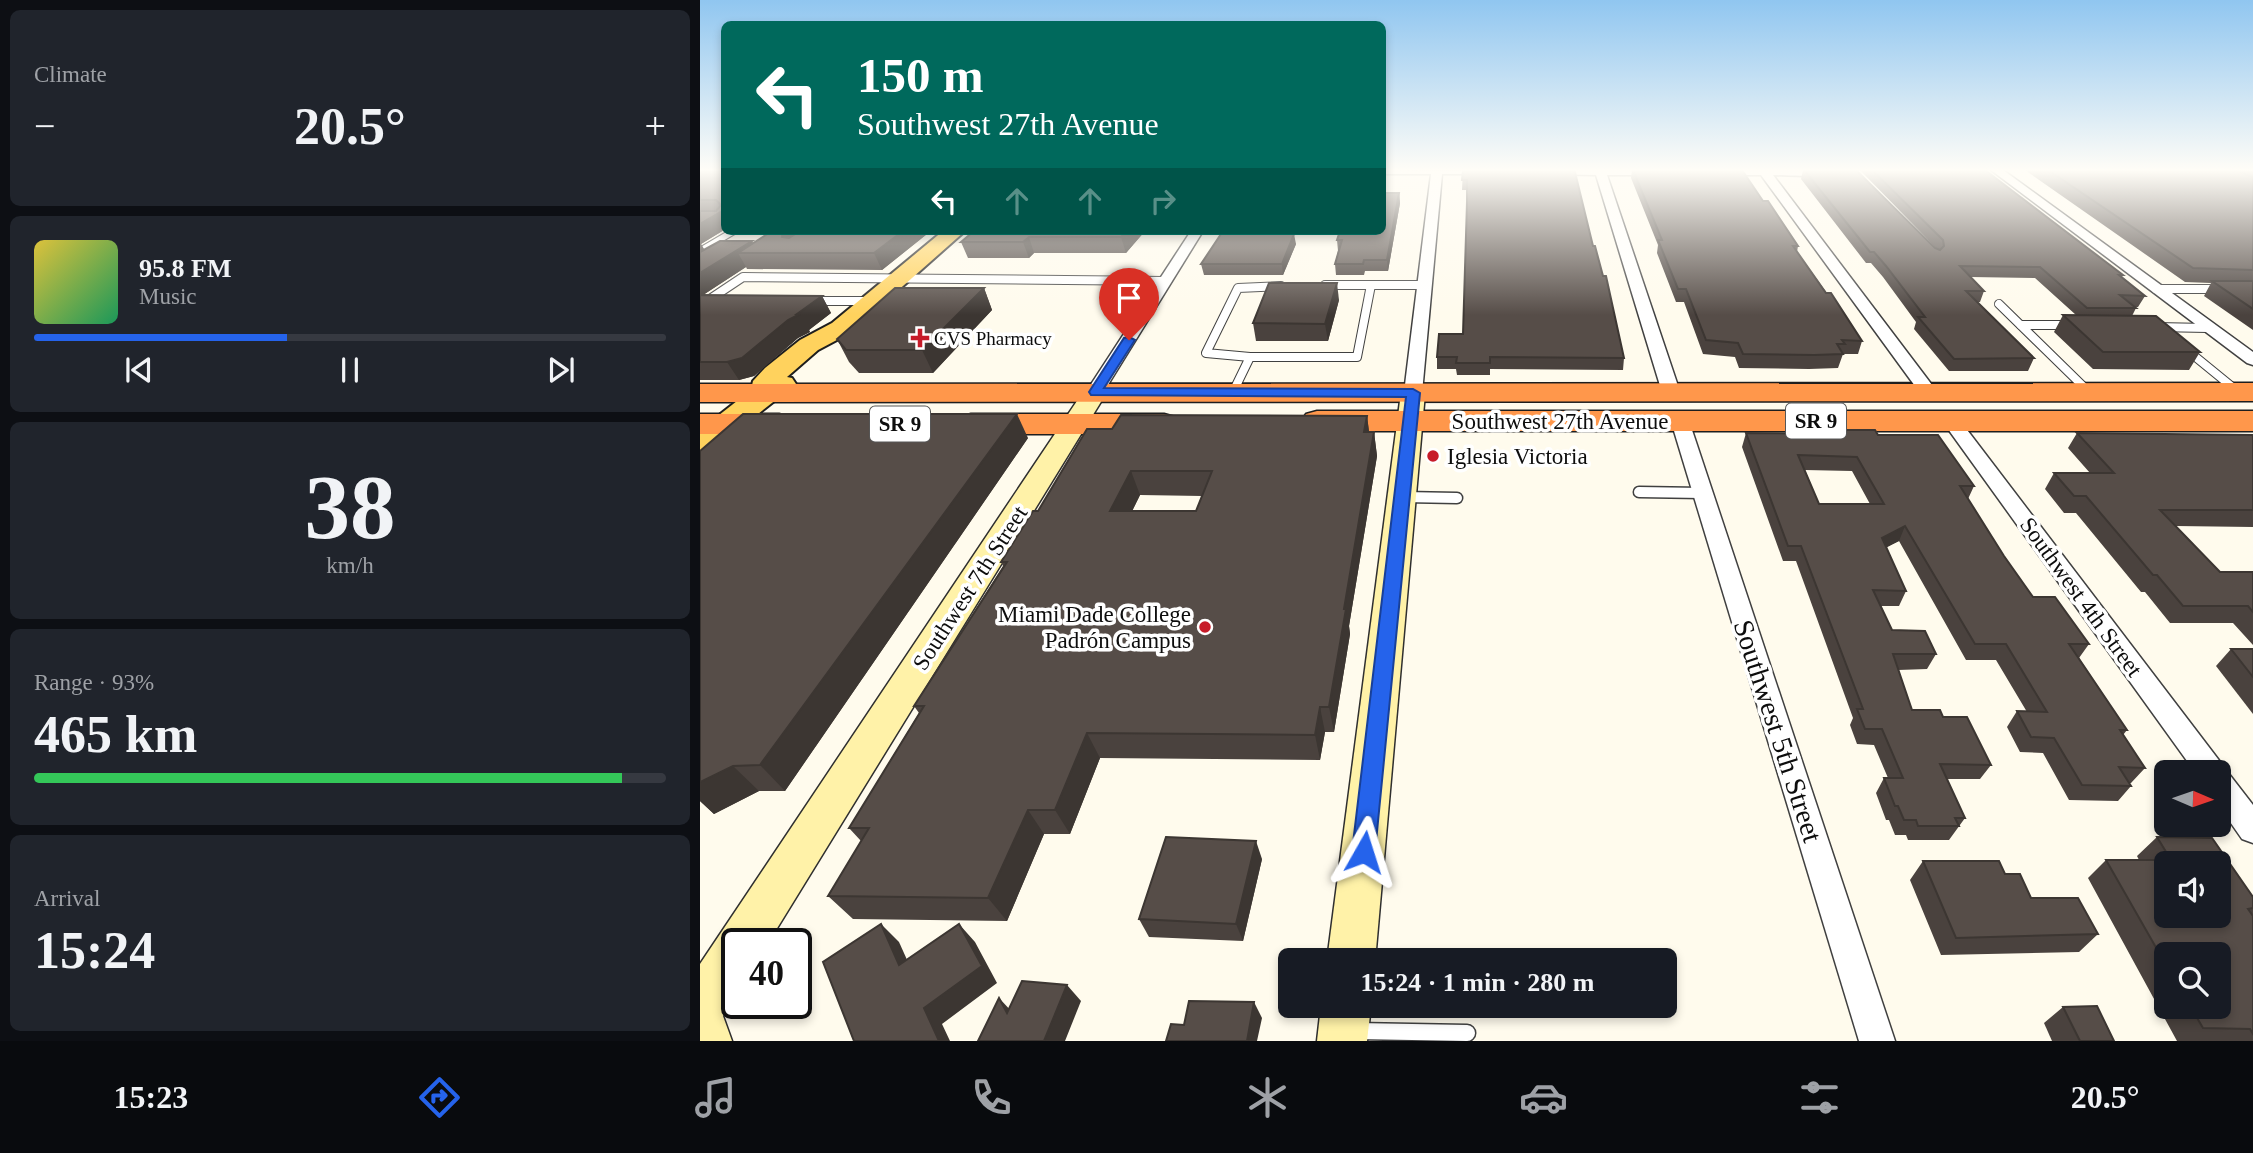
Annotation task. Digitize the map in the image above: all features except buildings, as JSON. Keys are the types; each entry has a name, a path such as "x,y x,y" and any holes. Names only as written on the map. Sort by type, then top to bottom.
{"highway":[{"name":"Southwest 27th Avenue","path":"700,393 1233,391 1412,407 1676,407 1952,422 2253,421"},
{"name":"SR 9","path":"1676,407 1682,411 1692,400 1719,393 2246,392"},
{"path":"1952,422 1948,411 1954,400 1985,393"},
{"name":"Southwest 27th Avenue","path":"1250,422 1412,407"},
{"path":"712,424 810,424"},
{"name":"SR 9","path":"947,424 1189,424"}],"main road":[{"path":"700,445 712,424 791,380 834,344 841,328 950,235"},
{"name":"Southwest 7th Street","path":"751,928 1095,392"},
{"path":"1352,948 1412,407"},
{"path":"700,1007 721,975"},
{"path":"700,1021 707,1041"}],"street":[{"path":"1412,407 1431,219"},
{"name":"Southwest 5th Street","path":"1616,219 1877,1041"},
{"path":"1799,219 1929,393"},
{"path":"2061,219 2253,360"},
{"name":"Southwest 7th Street","path":"1095,392 1195,235"},
{"name":"Southwest 4th Street","path":"1952,422 2202,760"},
{"path":"2231,799 2253,829"}],"lane":[{"path":"700,251 727,235"},
{"path":"718,301 705,301 743,277 1166,281"},
{"path":"1314,285 1423,285"},
{"path":"1289,286 1238,288 1206,353 1250,357 1357,357 1371,285"},
{"path":"2156,289 2227,289"},
{"path":"796,301 873,301"},
{"path":"1999,303 2090,393"},
{"path":"2021,325 2083,325"},
{"path":"2146,327 2208,328"},
{"path":"2159,327 2169,335"},
{"path":"2178,343 2246,392"},
{"path":"1233,391 1250,357"},
{"path":"1639,492 1702,493"},
{"path":"1404,497 1457,498"},
{"path":"1344,1026 1467,1033"}],"place":[{"name":"CVS Pharmacy","path":"920,338"},
{"name":"Iglesia Victoria","path":"1433,456"},
{"name":"Miami Dade College Padrón Campus","path":"1205,627"}],"route":[{"path":"1129,340 1095,392 1413,393 1364,852"}]}
